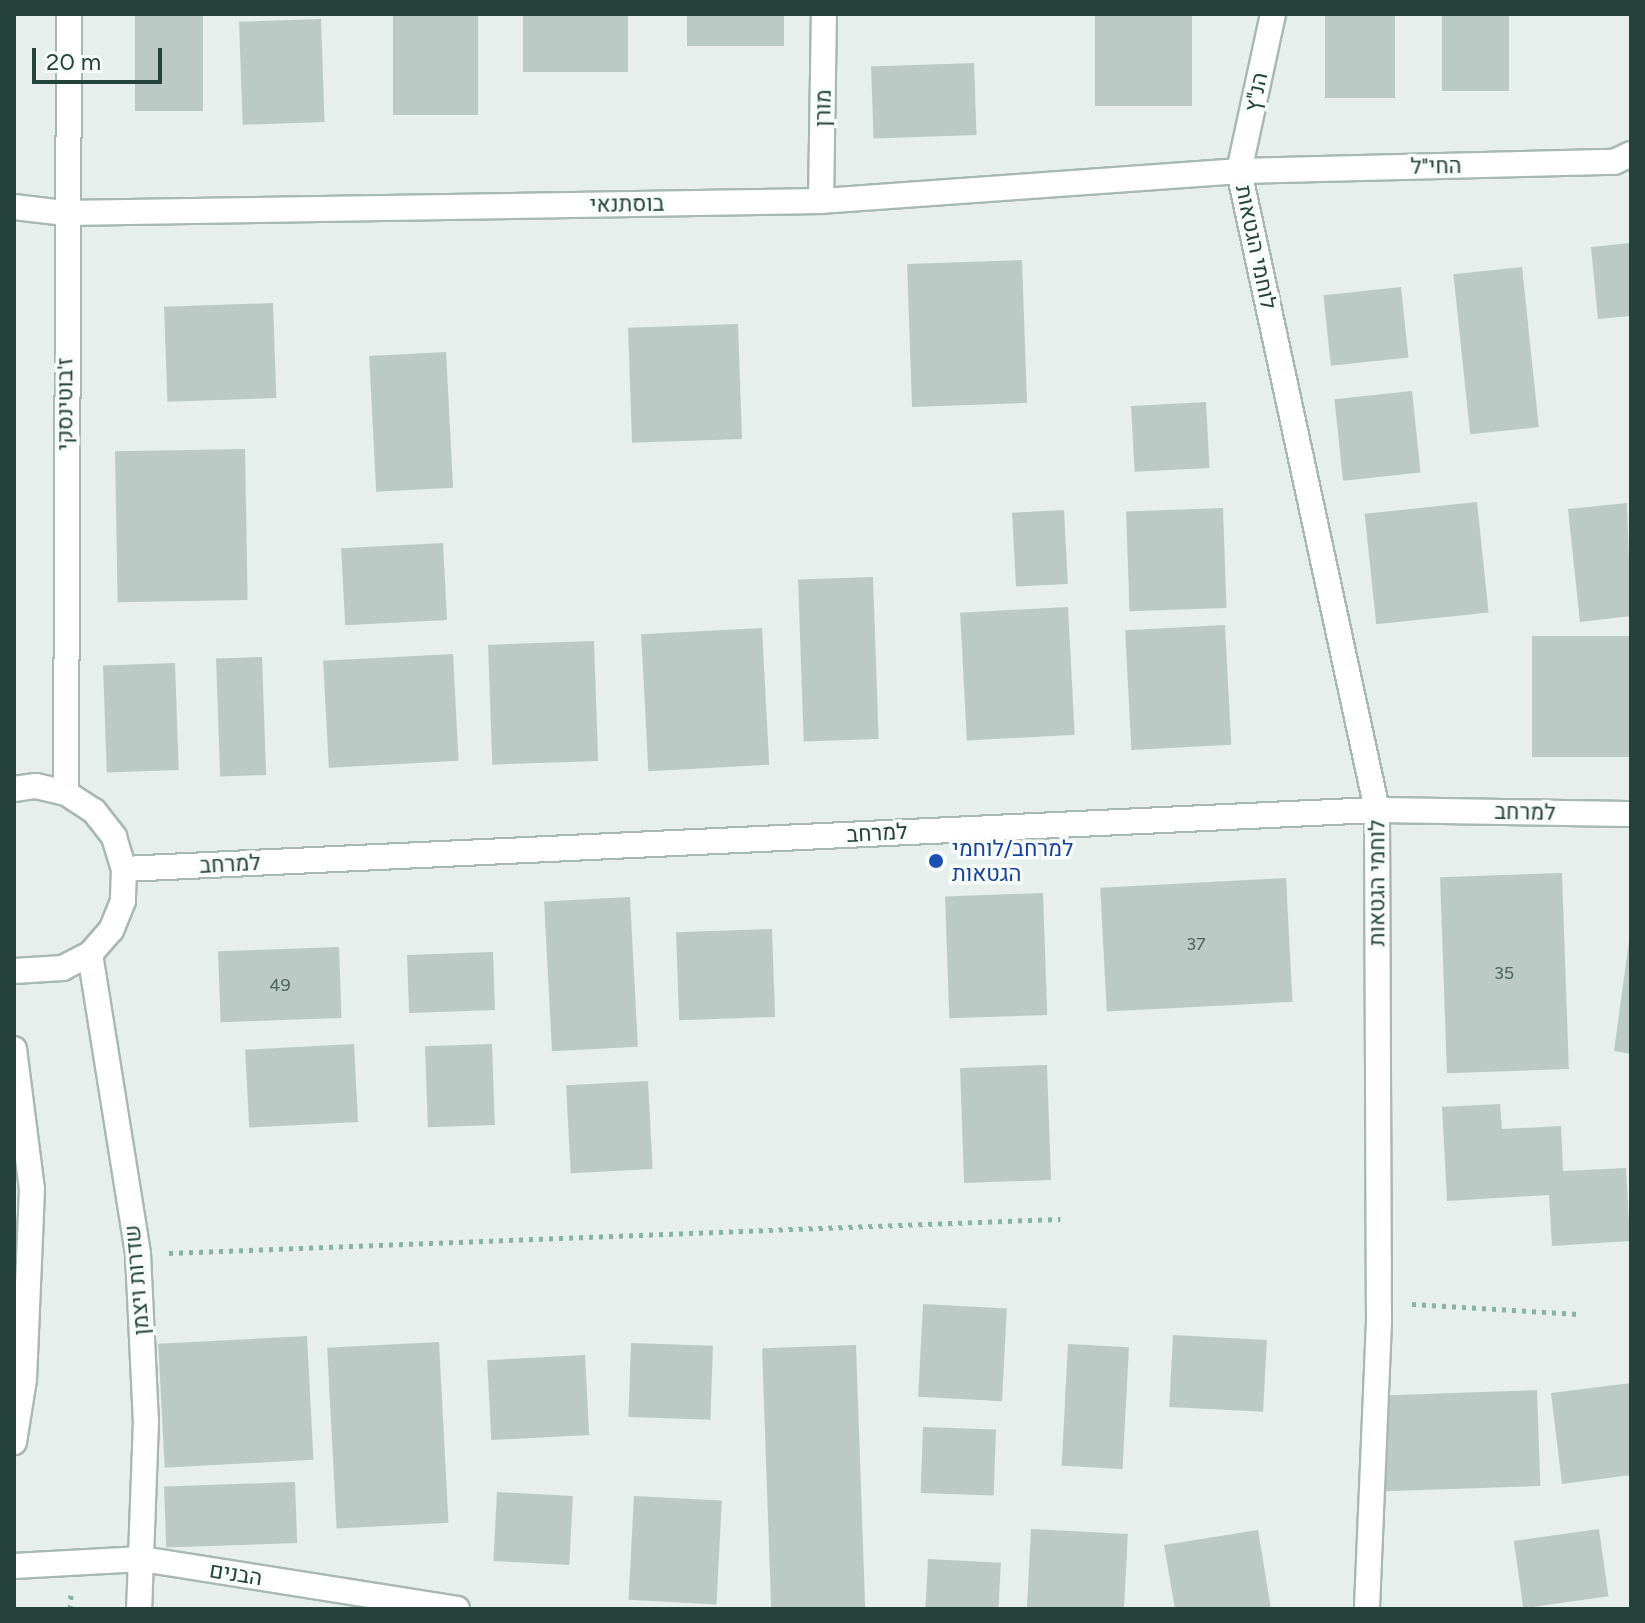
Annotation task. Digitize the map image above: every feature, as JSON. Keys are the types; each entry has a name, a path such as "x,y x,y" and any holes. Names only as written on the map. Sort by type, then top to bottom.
{"street":[{"name":"ז'בוטינסקי","path":"66,793 64,213 69,14"},
{"name":"מורן","path":"821,201 824,14"},
{"name":"הנ\"ץ","path":"1239,171 1273,14"},
{"name":"החי\"ל","path":"1239,171 1614,162 1631,154"},
{"name":"בוסתנאי","path":"14,207 64,213 821,201 1239,171"},
{"name":"לוחמי הגטאות","path":"1239,171 1377,810 1379,1302 1367,1609"},
{"path":"14,789 36,786 66,793 94,811 114,837 124,869 123,901 111,930 90,954 63,968 14,971"},
{"name":"למרחב","path":"124,869 1377,810 1631,814"},
{"name":"שדרות ויצמן","path":"90,954 138,1254 146,1421 139,1609"},
{"path":"14,1049 32,1189 24,1379 14,1442"},
{"name":"הבנים","path":"14,1566 142,1559 457,1609"}],"path":[{"path":"138,1254 1060,1219"},
{"path":"1379,1302 1579,1314"}],"building":[{"path":"135,14 203,14 203,111 135,111"},
{"path":"393,14 478,14 478,115 393,115"},
{"path":"523,14 628,14 628,72 523,72"},
{"path":"687,14 784,14 784,46 687,46"},
{"path":"1095,14 1192,14 1192,106 1095,106"},
{"path":"1325,14 1395,14 1395,98 1325,98"},
{"path":"1442,14 1509,14 1509,91 1442,91"},
{"path":"321,19 325,122 243,125 239,22"},
{"path":"974,63 977,135 874,139 871,67"},
{"path":"1631,243 1631,316 1598,319 1591,247"},
{"path":"1022,260 1027,403 912,407 907,264"},
{"path":"1522,267 1539,427 1470,434 1453,274"},
{"path":"1401,287 1408,358 1331,366 1323,295"},
{"path":"273,303 276,398 167,402 164,307"},
{"path":"738,324 742,439 632,443 628,328"},
{"path":"446,352 453,488 376,492 369,356"},
{"path":"1412,391 1421,473 1343,481 1334,399"},
{"path":"1206,402 1209,468 1135,472 1131,406"},
{"path":"245,449 248,600 118,602 115,451"},
{"path":"1477,502 1489,612 1376,624 1365,514"},
{"path":"1627,503 1631,616 1580,622 1568,509"},
{"path":"1223,508 1226,608 1130,611 1126,511"},
{"path":"1064,510 1068,584 1016,587 1012,513"},
{"path":"443,543 447,620 345,625 341,548"},
{"path":"873,577 879,739 804,742 798,580"},
{"path":"1068,607 1075,735 967,740 960,613"},
{"path":"1225,625 1231,745 1131,750 1125,630"},
{"path":"762,628 769,765 648,771 641,634"},
{"path":"1532,636 1631,636 1631,757 1532,757"},
{"path":"594,641 598,761 492,765 488,645"},
{"path":"453,654 459,761 329,768 323,661"},
{"path":"262,657 266,775 220,777 216,659"},
{"path":"175,663 179,770 107,772 103,666"},
{"path":"1562,873 1569,1069 1447,1073 1440,877"},
{"path":"1286,878 1292,1002 1107,1012 1100,888"},
{"path":"1043,893 1047,1015 949,1018 945,896"},
{"path":"630,897 638,1047 552,1051 544,902"},
{"path":"772,929 775,1017 679,1020 676,932"},
{"path":"1631,941 1631,1054 1614,1051"},
{"path":"339,947 341,1018 221,1022 218,951"},
{"path":"493,952 495,1010 409,1013 407,955"},
{"path":"354,1044 358,1122 249,1128 245,1050"},
{"path":"492,1044 495,1125 428,1127 425,1046"},
{"path":"1047,1065 1051,1180 964,1183 960,1068"},
{"path":"648,1081 653,1169 571,1173 566,1085"},
{"path":"1500,1104 1502,1129 1561,1126 1563,1171 1626,1168 1630,1241 1552,1246 1549,1195 1447,1201 1442,1107"},
{"path":"923,1304 1007,1308 1002,1401 918,1397"},
{"path":"1173,1335 1267,1340 1263,1412 1169,1407"},
{"path":"307,1336 313,1460 165,1468 158,1344"},
{"path":"439,1342 448,1523 337,1529 327,1348"},
{"path":"631,1343 713,1346 710,1420 628,1417"},
{"path":"1068,1344 1129,1347 1123,1469 1062,1466"},
{"path":"856,1345 865,1609 771,1609 762,1348"},
{"path":"585,1355 589,1435 491,1440 487,1360"},
{"path":"1631,1383 1631,1475 1562,1484 1551,1393"},
{"path":"1537,1390 1540,1486 1385,1491 1382,1395"},
{"path":"923,1427 996,1430 994,1496 921,1493"},
{"path":"295,1482 297,1543 166,1548 164,1487"},
{"path":"497,1492 573,1496 569,1565 493,1561"},
{"path":"634,1496 722,1501 716,1604 629,1600"},
{"path":"1031,1529 1128,1534 1124,1609 1027,1609"},
{"path":"1599,1529 1608,1596 1523,1608 1514,1541"},
{"path":"1258,1530 1271,1609 1175,1609 1164,1545"},
{"path":"928,1559 1001,1563 998,1609 925,1609"}],"place":[{"name":"למרחב/לוחמי הגטאות","path":"936,861"}]}
